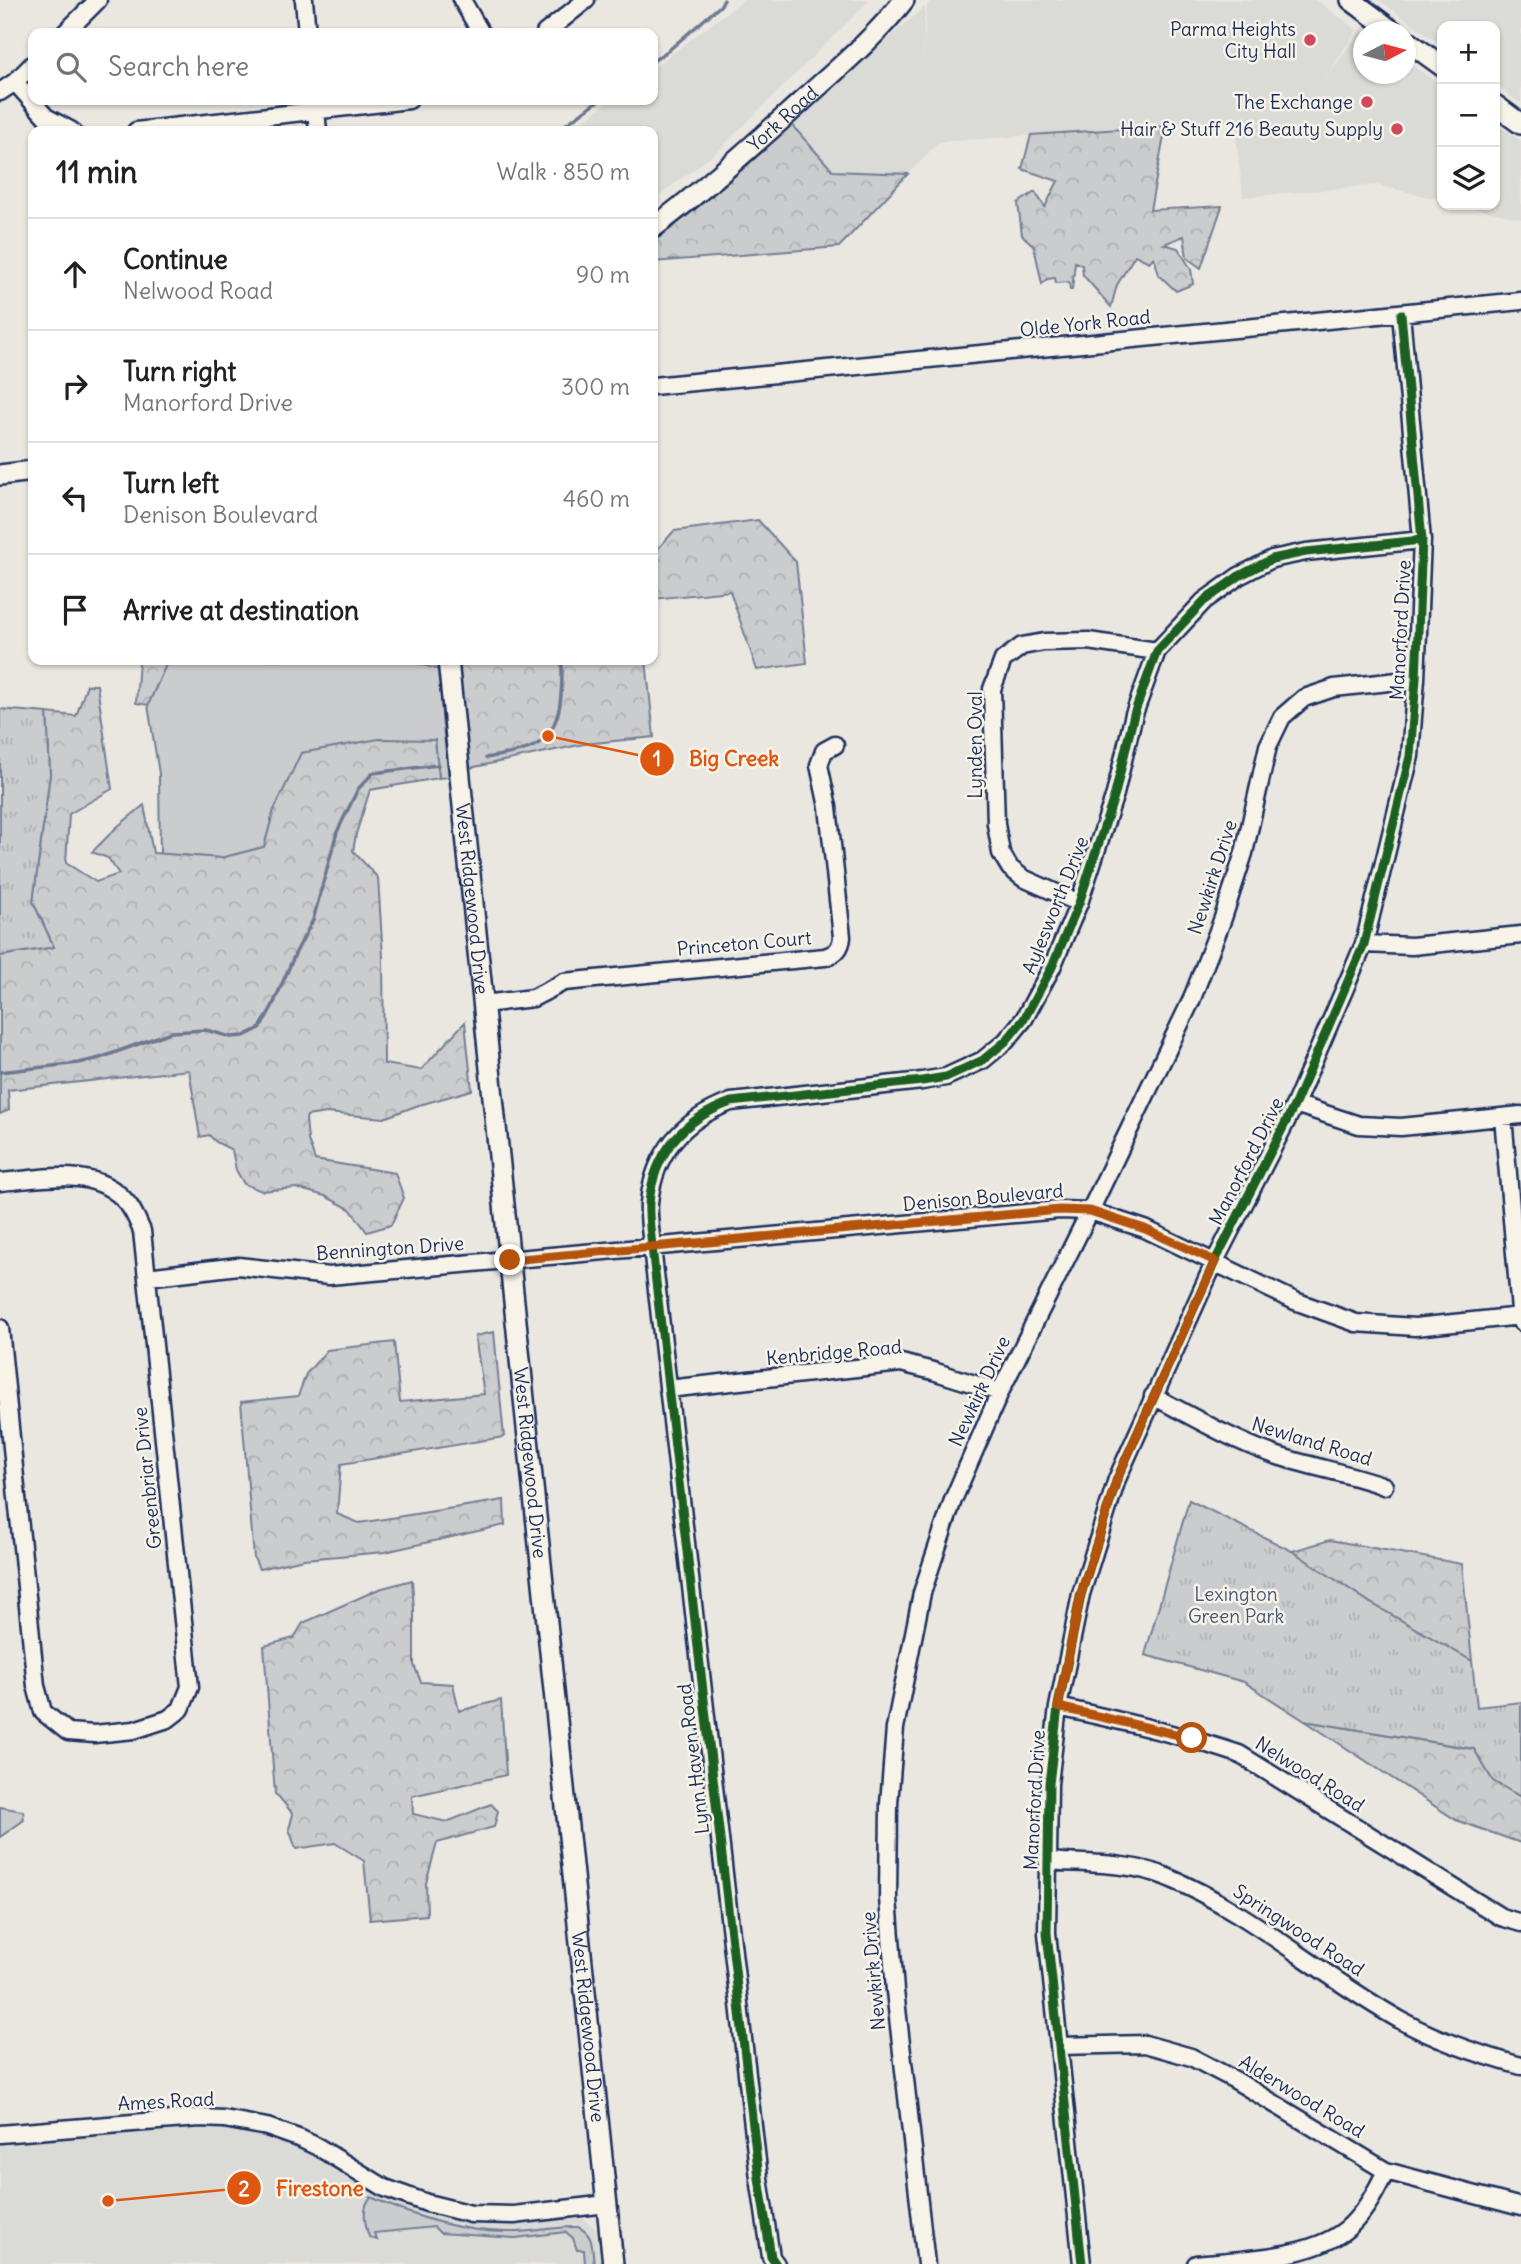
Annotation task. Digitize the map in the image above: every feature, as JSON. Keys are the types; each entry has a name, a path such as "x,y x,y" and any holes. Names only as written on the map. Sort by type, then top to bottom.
{"main road":[{"name":"York Road","path":"658,224 708,186 818,86 888,22 904,0"},
{"path":"1351,0 1379,21"},
{"path":"1416,48 1437,62"},
{"path":"1500,108 1521,124"},
{"path":"0,475 28,472"},
{"name":"West Ridgewood Drive","path":"449,665 613,2264"}],"street":[{"path":"70,28 98,0"},
{"path":"303,0 306,28"},
{"path":"462,0 478,28"},
{"path":"551,28 586,0"},
{"path":"0,92 28,69"},
{"path":"15,82 28,97"},
{"path":"35,105 46,117 63,126"},
{"path":"170,126 315,105 317,126"},
{"name":"Olde York Road","path":"658,386 1521,301"},
{"name":"Manorford Drive","path":"1082,2264 1047,1933 1049,1784 1058,1707 1081,1594 1117,1479 1215,1261 1295,1104 1364,944 1410,756 1416,679 1422,540 1401,314"},
{"name":"Aylesworth Drive","path":"652,1247 649,1204 655,1176 664,1153 684,1128 710,1110 732,1102 946,1077 983,1060 1006,1041 1024,1019 1052,967 1079,903 1115,794 1134,714 1157,651 1204,601 1239,576 1272,559 1306,552 1422,540"},
{"name":"Lynden Oval","path":"1079,903 1023,878 1010,868 1001,852 996,824 992,689 1003,660 1022,646 1044,642 1087,641 1157,651"},
{"name":"Newkirk Drive","path":"926,2264 895,1991 888,1898 889,1804 895,1728 922,1593 953,1500 1000,1392 1191,1001 1244,853 1268,746 1282,718 1304,698 1334,688 1416,679"},
{"name":"Princeton Court","path":"484,1004 533,998 564,982 834,954 842,937 820,757 824,751 835,745"},
{"path":"1364,944 1412,946 1521,935"},
{"path":"1295,1104 1359,1125 1373,1126 1401,1127 1521,1115"},
{"path":"1503,1117 1521,1322"},
{"name":"Greenbriar Drive","path":"0,1182 71,1177 94,1179 113,1188 129,1204 142,1231 190,1687 181,1709 168,1719 134,1730 94,1734 68,1732 43,1712 36,1686 0,1328"},
{"name":"Denison Boulevard","path":"510,1260 1059,1210 1090,1211 1145,1229 1295,1301 1356,1323 1415,1327 1521,1316"},
{"name":"Lynn Haven Road","path":"652,1247 759,2178 771,2257 776,2264"},
{"name":"Bennington Drive","path":"147,1277 238,1266 329,1276 510,1260"},
{"name":"Kenbridge Road","path":"668,1389 901,1363 1000,1392"},
{"name":"Newland Road","path":"1153,1396 1230,1436 1276,1455 1354,1475 1384,1486"},
{"name":"Nelwood Road","path":"1058,1707 1165,1731 1239,1754 1501,1917 1521,1923"},
{"name":"Springwood Road","path":"1046,1861 1137,1868 1165,1876 1231,1910 1403,2022 1452,2043 1521,2066"},
{"name":"Alderwood Road","path":"1059,2046 1145,2044 1191,2057 1235,2080 1386,2171 1521,2207"},
{"name":"Ames Road","path":"0,2134 200,2118 224,2119 267,2127 300,2139 329,2153 385,2188 427,2203 471,2214 514,2215 607,2204"},
{"path":"1196,2264 1288,2254 1321,2244 1349,2228 1369,2204 1386,2171"}],"shaded area":[{"path":"744,0 870,0 718,151 658,196 658,126 576,126 604,105 658,105 658,64"},
{"path":"932,0 1316,0 1353,27 1353,36 1319,87 1353,41 1353,84 1416,84 1416,68 1437,83 1437,199 1376,185 1243,197 1234,121 939,142 908,174 833,171 790,123 925,7 923,58 927,6"},
{"path":"1379,0 1521,0 1521,104 1500,88 1500,21 1437,21 1437,41 1416,26 1416,21 1408,21"},
{"path":"1500,126 1521,141 1521,219 1482,210 1500,210"},
{"path":"218,2125 244,2128 293,2141 403,2202 455,2219 511,2224 583,2219 596,2231 601,2264 0,2264 0,2141 111,2130"}],"green space":[{"path":"790,123 833,171 908,174 839,247 658,262 658,238"},
{"path":"1166,126 1150,210 1222,206 1201,268 1187,258 1184,236 1164,244 1178,248 1191,269 1193,284 1176,291 1159,275 1154,257 1149,262 1135,255 1117,285 1111,307 1083,275 1082,265 1075,262 1072,290 1069,282 1056,283 1055,278 1047,279 1042,284 1034,246 1022,235 1018,203 1035,192 1045,207 1058,181 1022,169 1031,135"},
{"path":"758,520 796,562 807,663 757,670 730,591 658,598 658,549 674,531"},
{"path":"139,665 166,665 148,705 136,703"},
{"path":"166,665 424,665 440,670 449,777 439,778 435,740 274,810 264,847 221,858 160,854 159,774 148,705"},
{"path":"456,665 647,665 654,737 584,744 465,769"},
{"path":"87,685 97,685 112,789 69,814 66,863 96,882 119,874 108,858 92,852 144,805 153,853 221,858 264,847 274,810 301,753 379,739 435,740 439,778 370,790 353,851 378,878 383,957 384,1064 421,1070 465,1022 472,1090 384,1118 326,1113 307,1116 306,1119 308,1140 315,1160 395,1173 404,1198 391,1225 367,1232 350,1209 325,1196 296,1188 262,1191 244,1184 236,1170 232,1150 209,1135 200,1137 189,1070 8,1090 9,1110 0,1114 0,956 54,947 33,902 50,774 47,713 76,716"},
{"path":"0,709 47,713 50,774 33,902 54,947 0,956"},
{"path":"494,1332 504,1437 341,1464 337,1514 359,1523 504,1500 505,1525 385,1552 304,1559 259,1569 254,1558 241,1402 298,1396 306,1374 327,1350 394,1342 400,1402 484,1394 475,1336"},
{"name":"Lexington Green Park","path":"1189,1500 1292,1551 1369,1602 1472,1661 1477,1707 1521,1702 1521,1797 1493,1781 1474,1749 1305,1721 1244,1682 1145,1655"},
{"path":"1330,1540 1462,1564 1472,1661 1369,1602 1292,1551"},
{"path":"412,1580 414,1665 421,1682 453,1684 459,1711 501,1700 506,1775 412,1796 413,1814 447,1822 491,1804 498,1811 494,1827 437,1843 426,1883 427,1915 370,1920 364,1861 335,1843 296,1849 289,1829 293,1814 275,1794 264,1646 294,1638 303,1623 379,1589"},
{"path":"1305,1721 1474,1749 1493,1780 1521,1797 1521,1843 1456,1820"},
{"path":"0,1807 23,1811 24,1820 0,1837"},
{"path":"371,2197 420,2217 472,2229 516,2232 578,2227 590,2238 594,2264 585,2264 584,2250 577,2250 573,2238 566,2232 515,2238 440,2233 434,2227 374,2233 377,2240 369,2237 365,2221 366,2206"}],"waterway":[{"path":"658,58 724,0"},
{"path":"564,126 592,105"},
{"path":"486,758 511,754 534,746 544,739 551,730 559,708 562,665"},
{"path":"0,1072 79,1063 171,1032 206,1030 231,1037 244,1036 260,1028 313,920 337,832 358,789 373,773 438,765"}],"cycle path":[{"path":"1082,2264 1047,1933 1049,1784 1058,1707 1081,1594 1117,1479 1215,1261 1295,1104 1364,944 1410,756 1416,679 1422,540 1401,314"},
{"path":"776,2264 771,2257 759,2178 652,1247 649,1203 657,1168 674,1140 686,1128 714,1109 731,1102 922,1081 946,1077 983,1060 1006,1041 1024,1019 1052,967 1079,903 1115,794 1134,714 1157,651 1204,601 1239,576 1272,559 1306,552 1422,540"}],"place":[{"name":"Parma Heights City Hall","path":"1310,40"},
{"name":"The Exchange","path":"1367,102"},
{"name":"Hair & Stuff 216 Beauty Supply","path":"1397,129"},
{"name":"Big Creek","path":"548,736"},
{"name":"Firestone","path":"108,2201"}],"route":[{"path":"510,1260 1059,1210 1090,1211 1145,1229 1215,1261 1117,1479 1081,1594 1058,1707 1192,1738"}]}
